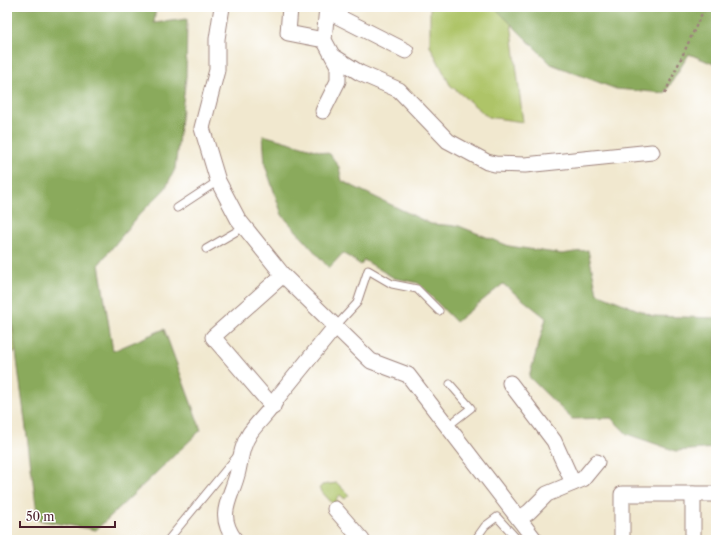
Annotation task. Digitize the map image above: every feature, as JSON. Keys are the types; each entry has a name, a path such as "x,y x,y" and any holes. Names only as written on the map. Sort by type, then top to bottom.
{"street":[{"path":"222,7 217,39 217,70 202,128 218,181 244,227 283,275 371,361 408,375 535,540"},
{"path":"290,7 288,33 324,40"},
{"path":"323,111 338,81 338,66 324,40 327,9 406,51"},
{"path":"333,56 360,73 399,90 448,141 487,162 495,164 525,165 652,152"},
{"path":"273,407 213,337 283,275"},
{"path":"235,540 228,531 225,521 225,513 227,502 238,470 241,451 250,433 273,407 283,391 335,327"},
{"path":"510,383 554,441 573,483"},
{"path":"519,519 530,512 547,494 583,479 597,462"},
{"path":"622,540 622,494 716,494"},
{"path":"693,494 693,540"},
{"path":"335,509 362,540"}],"lane":[{"path":"177,208 218,181"},
{"path":"206,249 244,227"},
{"path":"335,327 357,303 368,270 392,284 417,289 439,311"},
{"path":"448,426 471,408 450,384"},
{"path":"168,540 241,451"},
{"path":"475,540 486,526 497,517 518,540"}],"path":[{"path":"665,93 705,7"}],"green space":[{"path":"7,7 156,7 154,23 187,19 186,77 175,169 165,189 139,215 99,264 113,351 164,329 201,430 96,530 38,520 7,284"},
{"path":"430,7 494,7 511,22 523,122 488,117 450,85 430,46"},
{"path":"494,7 716,7 716,65 689,54 665,93 616,89 551,64"},
{"path":"263,135 330,154 339,167 342,181 431,224 459,226 509,246 562,254 588,250 597,293 653,316 716,318 716,448 676,451 627,434 611,418 572,419 529,377 546,318 503,284 456,322 418,283 394,278 364,260 361,265 343,253 329,268 282,215 265,165"},
{"path":"7,293 16,350 7,359"},
{"path":"337,483 349,495 345,499 340,495 336,499 338,501 334,505 319,489 322,485"}]}
